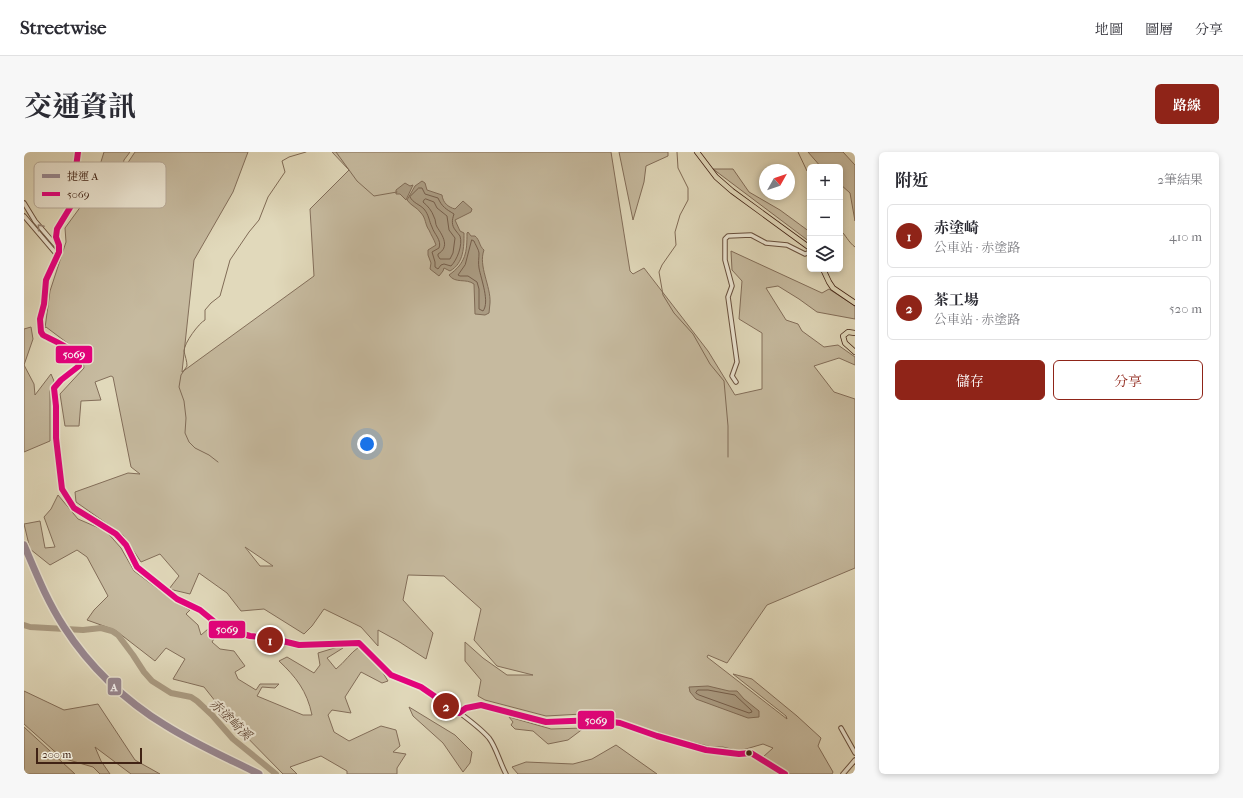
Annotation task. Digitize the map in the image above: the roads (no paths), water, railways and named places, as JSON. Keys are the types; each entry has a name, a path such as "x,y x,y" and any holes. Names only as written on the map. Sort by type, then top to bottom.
{"main road":[{"path":"697,152 716,177 732,191 807,246"},
{"path":"824,272 833,288 855,303"},
{"path":"855,333 848,332 843,336 845,343 855,352"}],"street":[{"path":"77,162 78,152"},
{"path":"24,203 35,221 59,249"},
{"path":"70,208 57,229 56,237 59,249 58,256 46,280 40,326 43,335 66,347 78,357 80,361 79,366 61,380 54,388 56,406 56,438 62,489 74,508 116,534 126,545 137,567 173,596 200,610 222,628 250,636 270,638 299,645 359,643 391,675 414,683 424,689 459,713 483,732 489,738 506,774"},
{"path":"24,216 58,256"},
{"path":"736,382 732,376 737,362 728,297 732,286 725,260 725,239 728,236 751,235 766,243 787,245 805,254 807,253"},
{"path":"459,713 466,708 481,705 546,722 596,720 620,723 657,736 706,750 738,754 751,753 785,774"},
{"path":"841,728 855,753"},
{"path":"843,774 855,760"}],"water":[{"path":"422,181 425,183 427,190 442,195 446,204 450,207 455,209 463,201 472,209 471,212 455,220 460,231 464,233 461,259 455,268 450,271 444,268 439,276 430,269 431,263 428,255 428,250 436,245 423,215 407,200 415,186"},
{"path":"405,183 410,186 413,185 406,200 400,194 396,194 396,190"},
{"path":"468,232 471,236 475,236 477,238 484,250 483,263 490,296 489,313 485,315 475,314 474,284 468,281 451,278 449,275 455,271 464,257 467,246"},
{"path":"708,686 729,691 737,691 744,699 759,711 759,717 748,718 696,699 690,692 689,687"}],"waterway":[{"path":"218,462 209,455 195,448 189,442 185,433 186,418 184,401 179,387 181,375 187,366 184,351 186,343 199,325 205,320 205,310 220,296 230,260 259,220 268,197 285,172 282,161 289,157 306,152"},
{"path":"336,152 357,181 374,196 397,192"},
{"path":"677,152 678,168 688,188 688,200 680,215 675,232 676,245 659,272 663,295 674,313 693,334 710,364 724,381 728,426 728,457"},
{"path":"798,152 807,171"},
{"path":"843,233 855,247"},
{"name":"赤塗崎溪","path":"24,625 30,627 83,630 101,628 112,631 118,635 152,681 171,693 191,697 197,701 212,715 233,739 276,774"}],"metro line":[{"name":"A","path":"24,545 47,597 64,627 96,669 109,682 136,705 176,732 199,745 259,774"}],"place":[{"name":"赤塗崎","path":"270,640"},
{"name":"茶工場","path":"446,706"}]}
